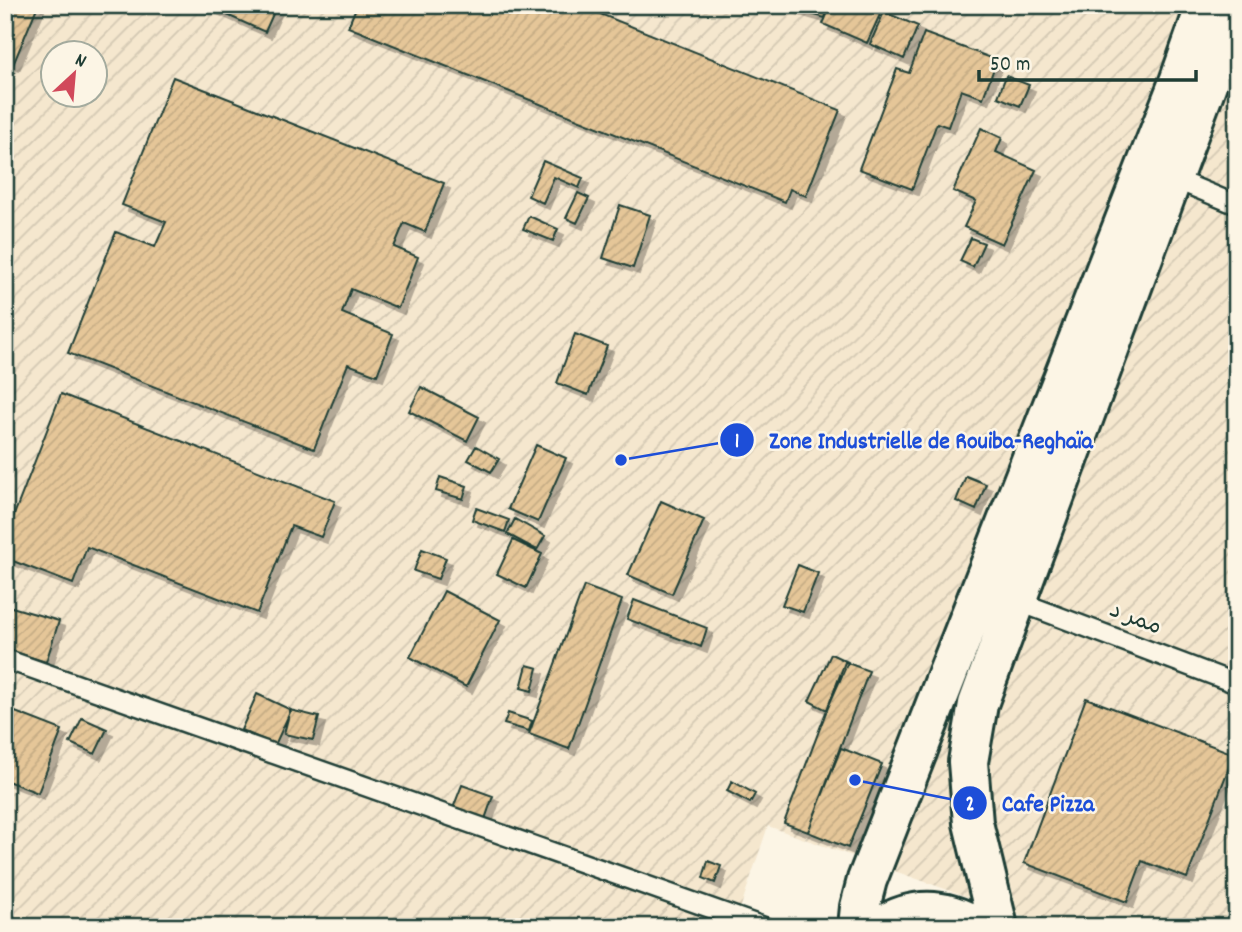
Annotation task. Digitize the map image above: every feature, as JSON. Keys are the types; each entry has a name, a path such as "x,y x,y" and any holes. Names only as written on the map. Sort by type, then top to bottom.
{"highway":[{"path":"858,927 867,880 1174,96 1206,5"},
{"path":"998,927 973,823 968,762 978,704 1236,5"},
{"path":"880,927 893,919 915,912 938,911 961,917 976,927"}],"lane":[{"path":"1172,178 1237,205"},
{"name":"ممر د","path":"1017,601 1237,684"},
{"path":"5,659 764,927"}],"shaded area":[{"path":"5,5 1237,5 1237,927 1037,927 1035,921 768,826 734,927 5,927"}],"building":[{"path":"5,5 38,5 13,65 5,61"},
{"path":"205,5 277,5 265,32"},
{"path":"357,5 578,5 840,110 806,196 790,189 785,202 348,27"},
{"path":"780,5 829,5 825,18"},
{"path":"831,5 872,5 882,10 867,43 823,24"},
{"path":"884,12 918,26 904,59 870,44"},
{"path":"924,33 997,60 983,98 961,90 948,127 937,123 912,189 859,169 897,69 909,73"},
{"path":"1006,76 1029,85 1020,106 998,97"},
{"path":"173,77 444,183 425,232 404,223 394,247 418,257 398,308 351,289 342,313 393,334 377,375 348,364 314,449 68,353 116,232 155,247 166,222 122,205"},
{"path":"981,128 1002,138 996,152 1036,170 1002,244 964,227 976,201 953,191"},
{"path":"543,161 583,178 579,188 554,177 543,203 528,196"},
{"path":"578,193 589,198 577,223 566,218"},
{"path":"620,205 650,215 633,268 603,258"},
{"path":"529,216 558,229 553,241 523,229"},
{"path":"971,238 984,243 973,267 960,261"},
{"path":"575,334 607,346 588,395 557,383"},
{"path":"421,387 479,417 467,441 409,411"},
{"path":"61,394 335,501 321,537 291,526 257,613 87,547 73,584 5,558 5,538"},
{"path":"536,445 566,458 538,522 508,509"},
{"path":"476,446 499,459 491,472 468,460"},
{"path":"966,476 986,484 976,510 956,501"},
{"path":"440,477 467,486 463,499 436,491"},
{"path":"661,501 704,520 672,594 628,575"},
{"path":"476,508 509,520 505,532 472,520"},
{"path":"515,519 545,536 537,550 507,534"},
{"path":"513,540 542,554 526,588 497,574"},
{"path":"422,549 446,558 438,579 414,571"},
{"path":"798,565 818,573 803,612 782,605"},
{"path":"584,586 622,600 569,749 529,734"},
{"path":"444,591 500,620 466,687 410,657"},
{"path":"634,600 707,628 701,647 627,619"},
{"path":"5,605 59,621 46,662 5,649"},
{"path":"831,654 848,662 827,710 809,701"},
{"path":"845,662 869,671 808,832 784,823"},
{"path":"527,665 538,668 532,691 521,688"},
{"path":"257,694 291,710 275,745 241,730"},
{"path":"1086,698 1234,754 1187,878 1142,861 1127,902 1024,863"},
{"path":"5,708 62,730 38,793 5,780"},
{"path":"290,710 319,717 313,740 284,734"},
{"path":"508,713 532,721 529,731 504,724"},
{"path":"82,718 107,729 95,754 70,743"},
{"path":"841,748 882,764 848,848 808,832"},
{"path":"732,781 755,794 750,803 727,791"},
{"path":"462,785 493,796 484,822 452,811"},
{"path":"708,861 721,866 715,883 703,878"},
{"path":"539,920 554,927 536,927"}],"place":[{"name":"Zone Industrielle de Rouiba-Reghaïa","path":"621,460"},
{"name":"Cafe Pizza","path":"855,780"}]}
